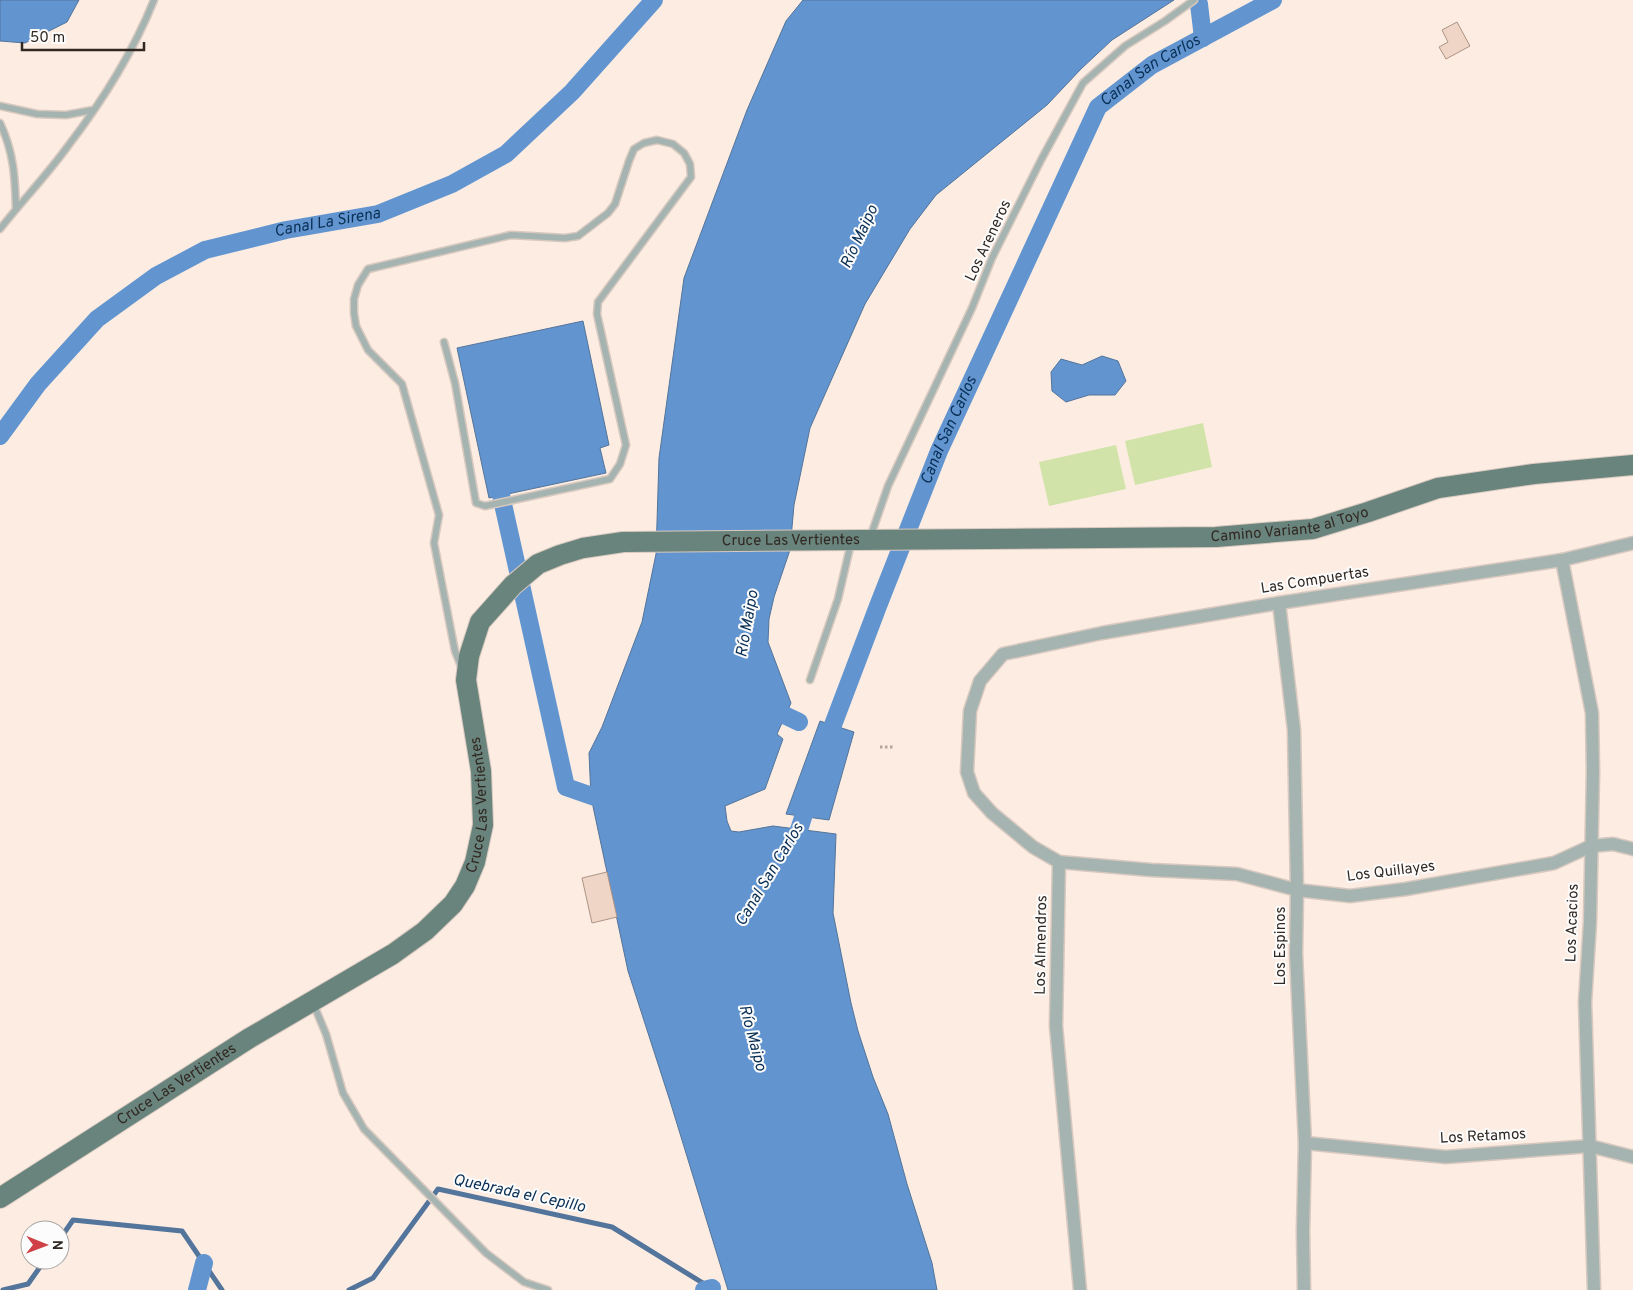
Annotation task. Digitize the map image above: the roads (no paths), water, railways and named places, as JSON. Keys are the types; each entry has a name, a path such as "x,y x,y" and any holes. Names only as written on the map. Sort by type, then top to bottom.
{"main road":[{"name":"Camino Variante al Toyo","path":"941,539 1216,537 1313,529 1438,488 1534,474 1633,464"},
{"name":"Cruce Las Vertientes","path":"0,1198 248,1039 393,954 425,931 453,904 475,862 483,825 481,771 466,680 469,656 480,622 513,586 538,564 583,548 610,544 941,539"}],"street":[{"name":"Las Compuertas","path":"1060,862 1033,847 992,813 974,792 966,772 970,711 980,681 1003,654 1102,634 1279,603 1562,560 1633,543"},
{"name":"Los Acacios","path":"1562,560 1592,713 1590,922 1585,1002 1594,1290"},
{"name":"Los Espinos","path":"1279,603 1294,730 1297,890 1296,954 1305,1143 1304,1290"},
{"name":"Los Quillayes","path":"1060,862 1151,870 1237,874 1297,890 1350,896 1406,889 1554,863 1591,846 1613,844 1633,849"},
{"name":"Los Almendros","path":"1060,862 1056,1026 1080,1290"},
{"name":"Los Retamos","path":"1305,1143 1446,1157 1590,1146 1633,1157"}],"lane":[{"path":"0,230 68,146 106,91 145,22 154,0"},
{"name":"Los Areneros","path":"810,680 838,599 866,540 888,486 972,308 992,258 1082,83 1125,46 1194,0"},
{"path":"0,106 37,114 66,115 93,110"},
{"path":"0,123 7,137 15,173 16,209"},
{"path":"444,342 455,383 476,503 485,506 610,478 620,464 626,445 597,314 598,302 691,177 690,164 684,153 673,144 657,140 644,143 634,149 615,204 608,213 578,236 565,238 511,235 368,269 358,285 354,299 356,326 368,350 402,384 439,515 434,543 455,651 466,680"},
{"path":"312,1001 326,1034 343,1093 364,1129 486,1253 524,1282 548,1290"}],"water":[{"path":"0,0 79,0 67,22 25,43 0,41"},
{"name":"Río Maipo","path":"803,0 1174,0 1112,40 1047,105 936,195 910,229 865,304 810,428 794,505 790,550 774,597 769,619 768,642 791,703 777,734 783,739 765,789 725,806 727,821 731,831 739,832 773,826 836,834 833,913 851,1003 873,1077 888,1114 907,1184 932,1263 937,1290 728,1290 628,971 591,797 589,753 602,727 642,622 656,554 659,458 684,278 747,110 786,21"},
{"path":"583,321 609,445 600,448 606,473 489,498 457,348"},
{"path":"1102,356 1118,361 1126,381 1115,395 1089,395 1066,402 1052,391 1051,372 1061,359 1082,365"},
{"path":"820,721 854,732 829,820 786,814"}],"waterway":[{"name":"Canal La Sirena","path":"0,436 38,384 97,319 156,276 205,250 286,230 378,214 452,184 506,154 572,92 654,0"},
{"path":"1197,0 1203,38"},
{"name":"Canal San Carlos","path":"825,746 939,451 1098,107 1152,65 1273,0"},
{"path":"501,495 566,787 612,803"},
{"path":"765,706 799,722"},
{"name":"Canal San Carlos","path":"788,849 799,830 810,795"},
{"name":"Quebrada el Cepillo","path":"349,1290 373,1278 438,1189 612,1227 714,1290"},
{"name":"Quebrada el Cepillo","path":"70,1224 73,1220 182,1231 222,1290"},
{"path":"197,1290 204,1263"},
{"name":"Quebrada el Cepillo","path":"3,1290 28,1284 38,1270"},
{"name":"Quebrada el Cepillo","path":"704,1290 712,1288"}]}
